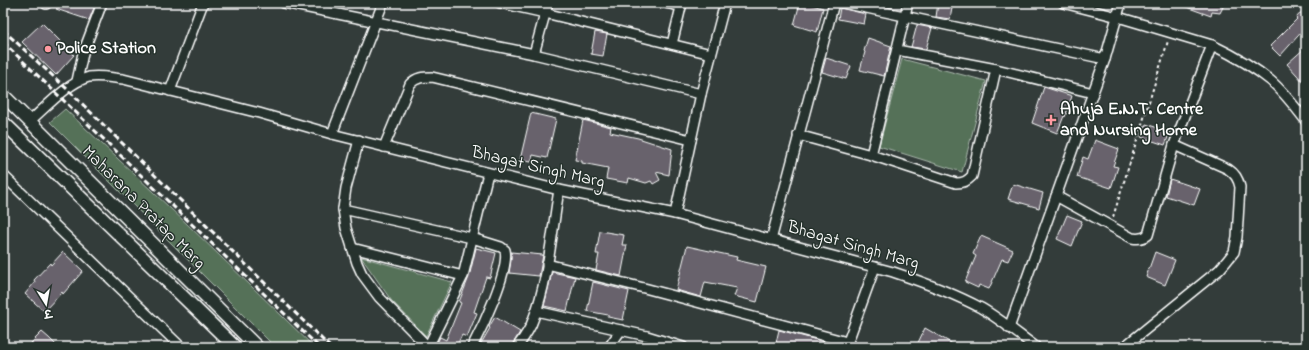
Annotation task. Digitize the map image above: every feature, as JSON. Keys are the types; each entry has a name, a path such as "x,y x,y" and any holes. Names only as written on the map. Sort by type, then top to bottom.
{"main road":[{"name":"Maharana Pratap Marg","path":"3,95 258,347"},
{"name":"Maharana Pratap Marg","path":"3,123 235,347"},
{"path":"118,234 132,222"},
{"path":"225,337 236,326"}],"street":[{"path":"77,81 83,53 102,3"},
{"path":"170,91 203,3"},
{"path":"284,3 534,54 701,94"},
{"path":"332,134 383,3"},
{"path":"500,3 545,12 711,54"},
{"path":"534,54 548,3"},
{"path":"665,3 682,5 672,44"},
{"path":"675,214 701,94 725,3"},
{"path":"771,240 834,3"},
{"path":"843,3 1105,59"},
{"path":"870,155 908,3"},
{"path":"1063,3 1118,17 1212,45 1250,65 1271,81 1306,121"},
{"path":"1009,328 1105,59 1121,3"},
{"path":"1056,196 1132,238 1139,239 1148,235 1174,144 1212,45"},
{"path":"897,50 996,69 1093,93"},
{"path":"798,135 870,155 956,183 968,181 972,176 996,69"},
{"name":"Bhagat Singh Marg","path":"30,121 77,81 90,77 103,76 123,79 259,112 332,134 488,173 559,190 675,214 874,267 925,283 950,293 980,308 1036,347"},
{"path":"384,147 410,84 422,77 432,77 691,140"},
{"path":"359,140 346,188 343,209 346,228 352,248 362,274 379,297 428,347 463,276 488,173"},
{"path":"1124,347 1219,270 1234,252 1237,237 1240,187 1238,180 1234,174 1228,170 1174,144"},
{"path":"3,175 181,347"},
{"path":"518,347 533,321 544,281 559,190"},
{"path":"343,209 472,238 501,247 505,250 506,261 500,280 472,347"},
{"path":"352,248 463,276"},
{"path":"547,264 648,289 847,344 874,267"},
{"path":"536,311 621,330 683,347"},
{"path":"609,347 621,330"}],"path":[{"path":"1110,226 1171,33"}],"green space":[{"path":"902,59 986,81 962,172 879,146"},
{"path":"65,109 314,347 275,347 50,122"},
{"path":"361,257 452,282 426,336 391,300"}],"building":[{"path":"63,3 96,3 89,20 56,9"},
{"path":"800,3 823,8 817,32 794,25"},
{"path":"938,3 953,3 950,19 936,17"},
{"path":"1178,3 1225,3 1220,13 1212,12 1211,16"},
{"path":"1306,7 1306,27 1280,56 1270,46 1297,19 1296,18"},
{"path":"840,8 866,14 864,24 838,19"},
{"name":"Police Station","path":"42,23 74,55 56,75 22,42"},
{"path":"917,25 932,28 926,49 911,47"},
{"path":"595,32 607,34 603,56 591,54"},
{"path":"868,38 891,46 884,76 860,70"},
{"path":"1306,47 1306,85 1287,64"},
{"path":"826,58 851,66 846,79 822,72"},
{"path":"1044,87 1072,96 1065,117 1064,116 1057,133 1032,123"},
{"path":"531,113 556,119 547,158 533,155 531,162 520,160"},
{"path":"583,120 611,127 610,132 638,138 672,149 669,175 656,172 660,180 653,184 651,181 646,183 629,178 628,183 606,179 608,168 582,163 582,161 575,160"},
{"path":"1146,124 1170,132 1165,145 1141,137"},
{"path":"1095,140 1119,149 1113,166 1118,167 1111,188 1077,177 1083,157 1088,159"},
{"path":"1170,179 1200,189 1194,205 1166,196"},
{"path":"1013,184 1043,193 1039,208 1008,199"},
{"path":"1067,215 1082,221 1072,246 1057,239"},
{"path":"600,231 624,235 622,245 627,245 621,276 596,270 599,254 596,254"},
{"path":"981,236 1013,250 1008,261 1002,259 989,289 979,285 978,288 965,282 976,256 973,254"},
{"path":"687,246 737,257 736,260 766,267 757,302 734,296 737,288 705,282 701,297 676,290"},
{"path":"476,248 496,253 490,278 486,277 474,312 477,313 467,337 462,335 457,345 462,347 435,347 440,337 446,340 461,303 459,302 469,277"},
{"path":"63,252 83,271 63,294 62,292 44,311 25,294 35,282 34,280"},
{"path":"511,252 543,255 539,276 509,273"},
{"path":"1155,252 1175,260 1165,285 1146,277"},
{"path":"552,272 575,277 567,311 544,306"},
{"path":"593,282 629,291 623,320 608,317 608,315 587,311"},
{"path":"495,317 520,332 511,347 479,347 490,328 489,327"},
{"path":"925,328 958,347 916,347"},
{"path":"779,330 840,346 840,347 775,347"},
{"path":"42,332 49,338 58,347 27,347"}],"railway":[{"path":"3,30 67,89 330,347"},
{"path":"3,42 319,347"}],"place":[{"name":"Police Station","path":"48,49"},
{"name":"Ahuja E.N.T. Centre and Nursing Home","path":"1051,120"}]}
